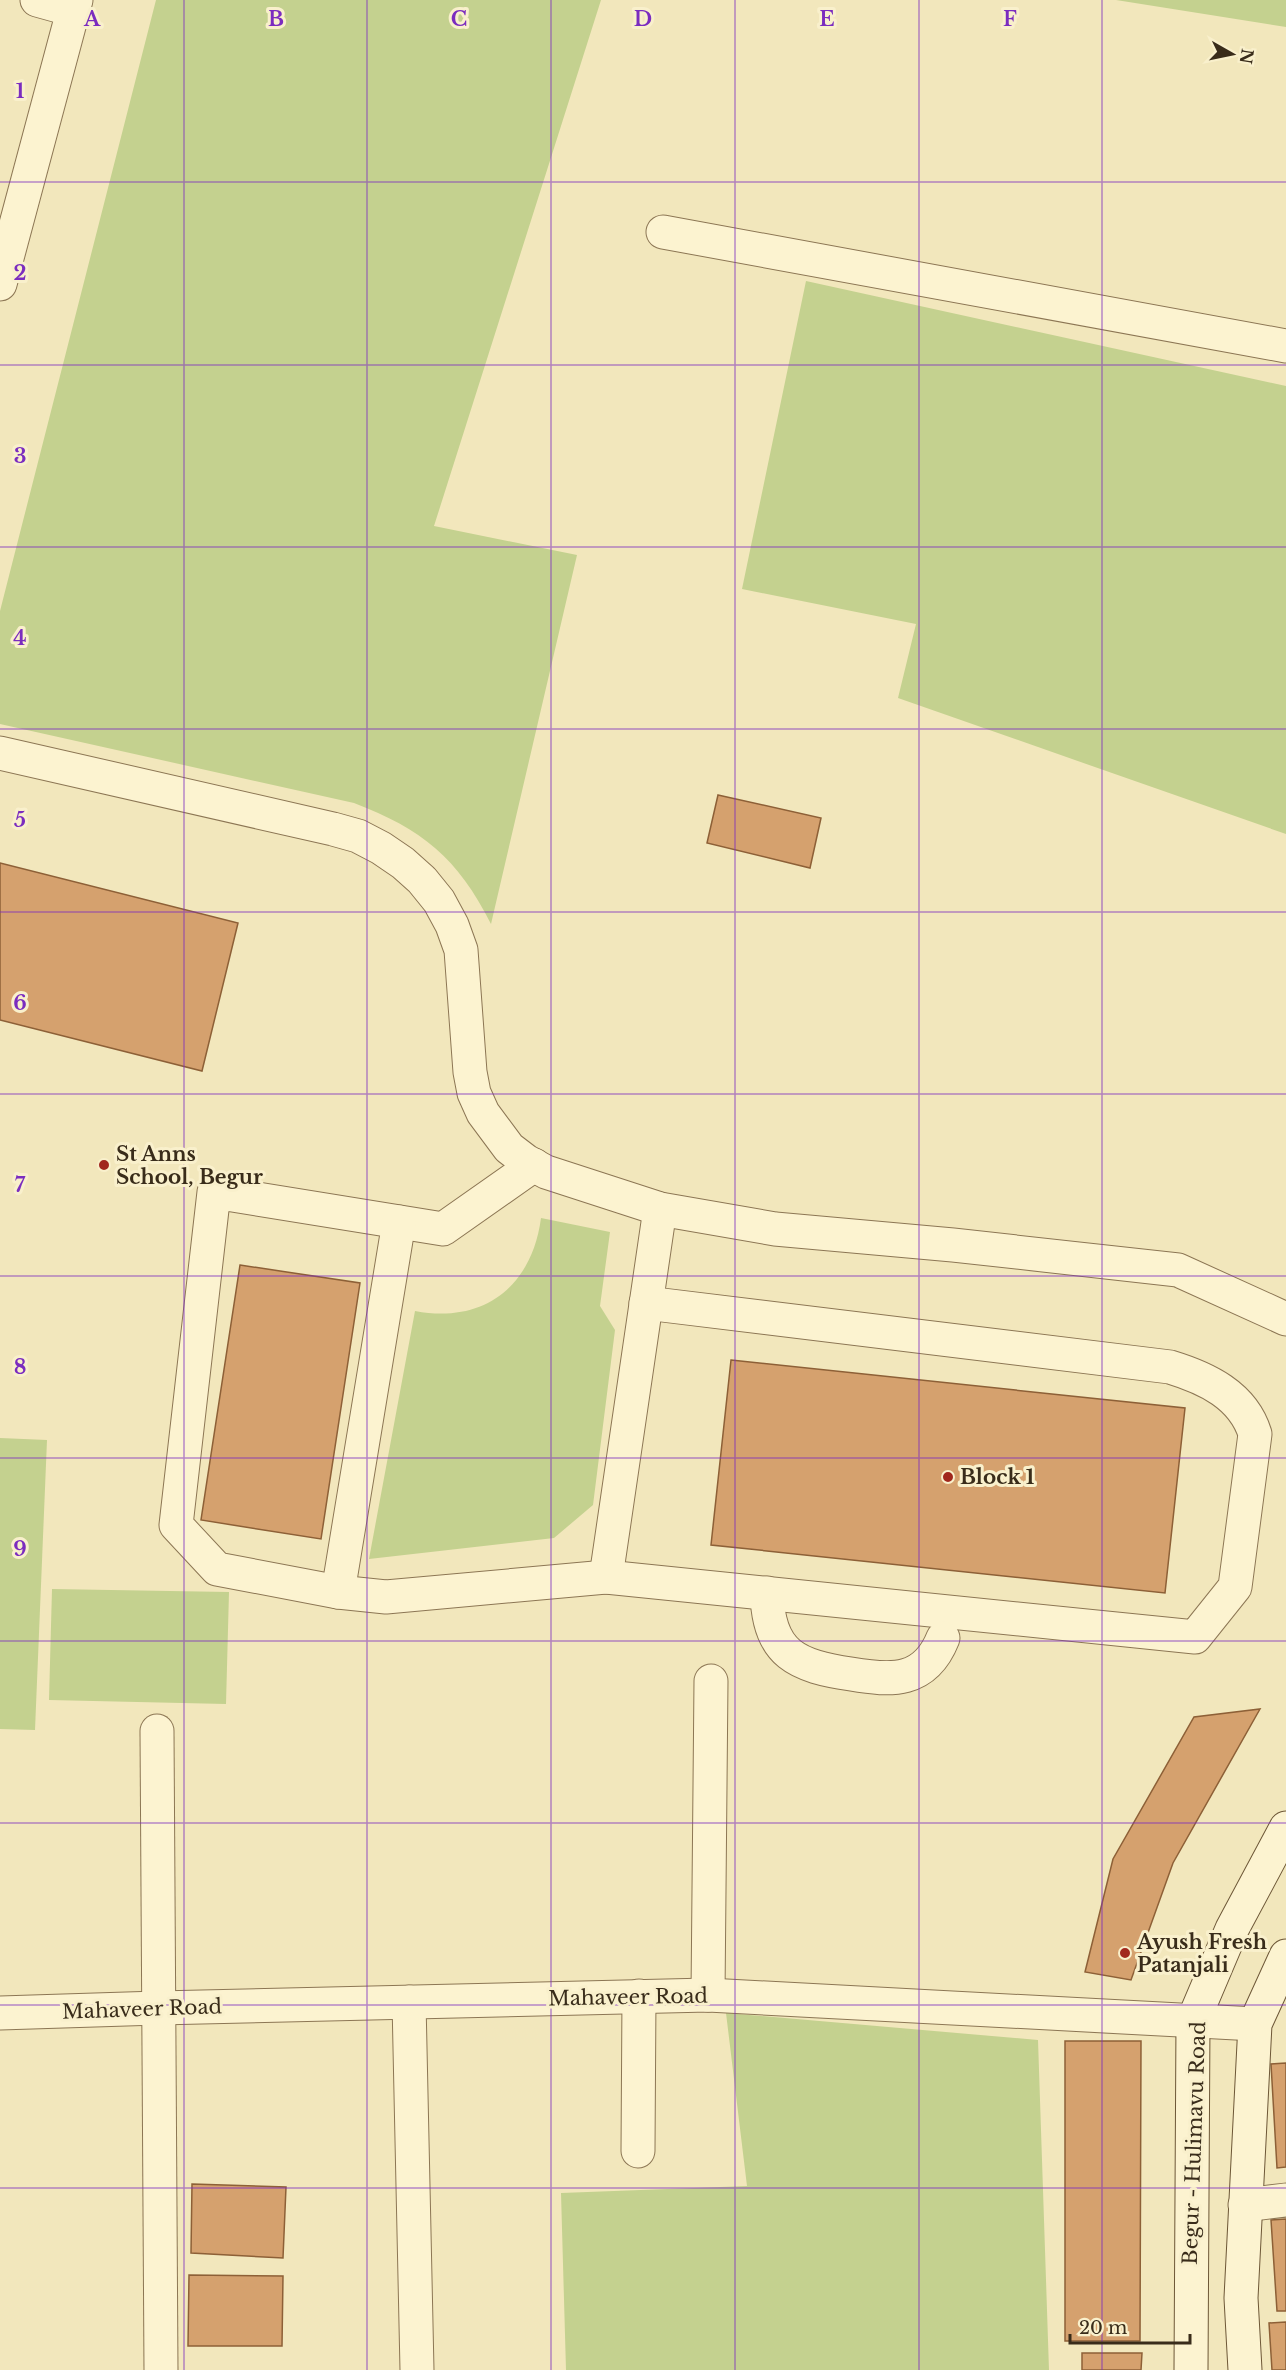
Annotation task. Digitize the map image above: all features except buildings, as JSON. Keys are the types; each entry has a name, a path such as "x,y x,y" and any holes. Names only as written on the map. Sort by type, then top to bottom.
{"street":[{"path":"0,284 75,5 37,0"},
{"path":"663,232 1286,346"},
{"path":"0,753 333,828 358,836 403,863 422,880 452,925 460,950 470,1072 474,1093 483,1113 509,1148 546,1172 660,1209 775,1229 953,1245 1178,1270 1286,1319"},
{"path":"534,1165 443,1229 214,1192 176,1525 217,1569 338,1592 386,1597 606,1577 1195,1637 1235,1587 1255,1434 1244,1411 1229,1395 1203,1379 1170,1367 646,1303"},
{"path":"606,1577 660,1209"},
{"path":"338,1592 399,1222"},
{"path":"767,1593 770,1624 777,1639 786,1651 800,1662 817,1669 882,1679 897,1679 923,1668 938,1650 943,1638"},
{"path":"708,1995 711,1681"},
{"path":"157,1731 160,2370"},
{"name":"Begur - Hulimavu Road","path":"1191,2370 1193,2021 1232,1929 1286,1828"},
{"path":"1245,2370 1241,2298 1255,2024 1286,1956"},
{"name":"Mahaveer Road","path":"0,2013 708,1995 1255,2024"},
{"path":"638,2151 639,1996"},
{"path":"409,2002 417,2370"},
{"path":"1245,2205 1286,2200"}],"green space":[{"path":"156,0 601,0 434,526 577,555 491,924 465,881 436,848 399,824 354,803 0,724 0,611"},
{"path":"1116,0 1286,0 1286,27"},
{"path":"806,281 1286,386 1286,834 898,698 916,624 742,589"},
{"path":"541,1218 610,1232 600,1306 615,1330 593,1505 554,1538 369,1559 415,1311 440,1314 462,1312 500,1295 515,1281 527,1263 536,1242"},
{"path":"0,1438 47,1440 35,1730 0,1729"},
{"path":"52,1589 229,1592 226,1704 49,1700"},
{"path":"726,2013 1038,2040 1049,2370 566,2370 561,2193 747,2186"}],"place":[{"name":"St Anns School, Begur","path":"104,1165"},
{"name":"Block 1","path":"948,1477"},
{"name":"Ayush Fresh Patanjali","path":"1125,1953"}]}
